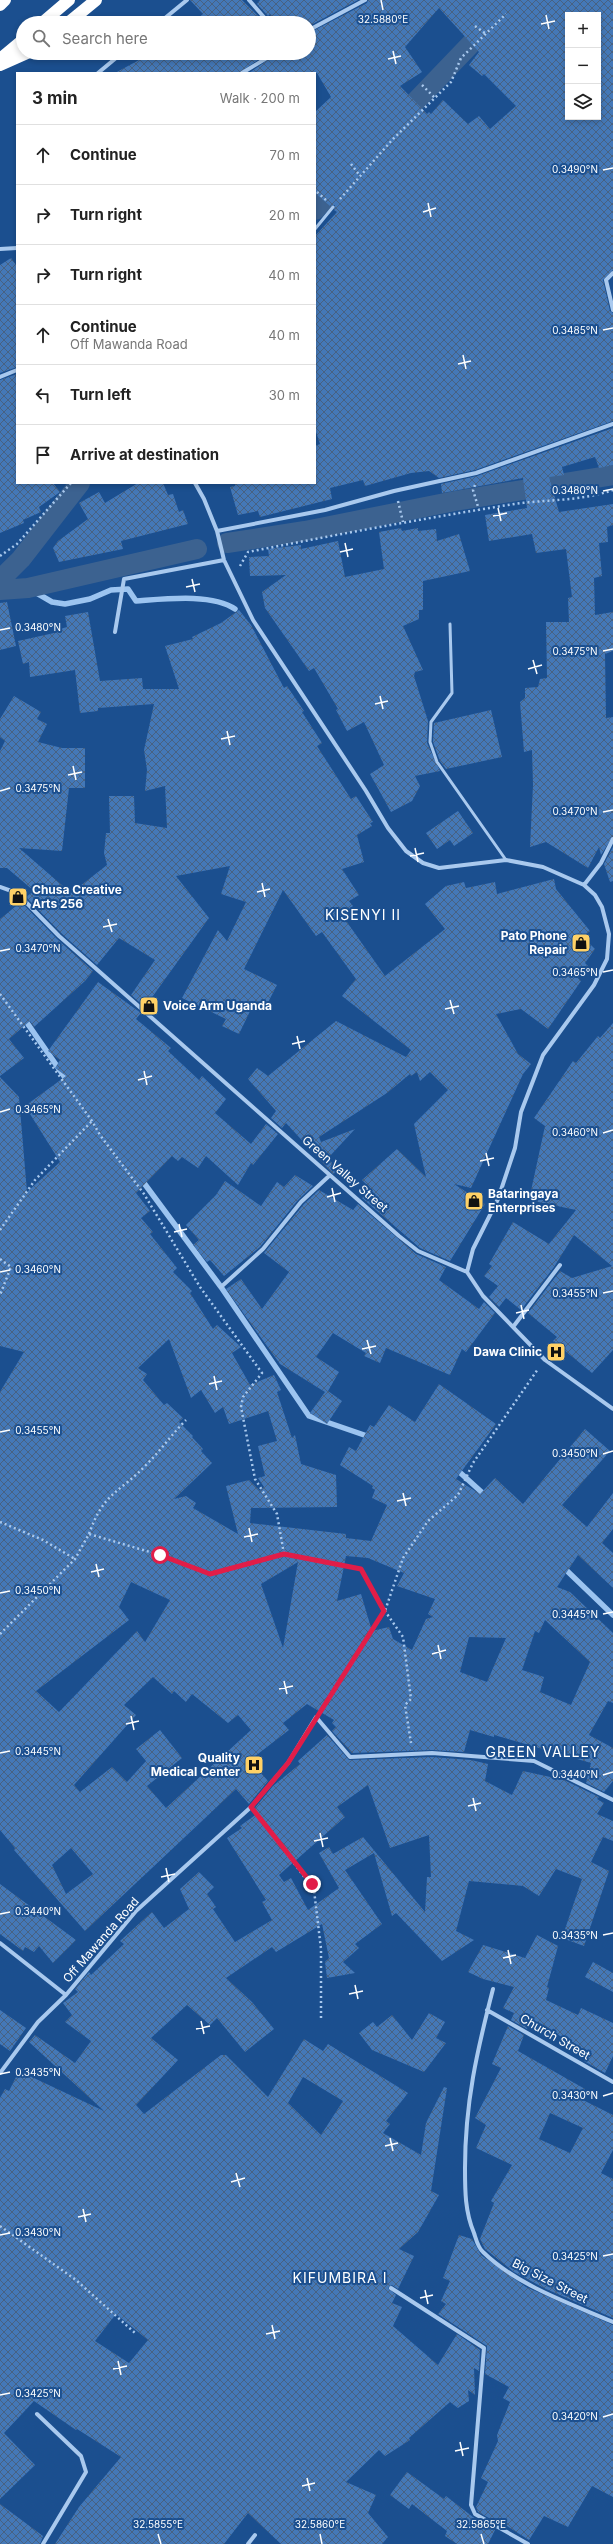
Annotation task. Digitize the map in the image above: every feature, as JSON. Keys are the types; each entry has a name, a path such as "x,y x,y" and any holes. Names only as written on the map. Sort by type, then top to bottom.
{"highway":[{"path":"0,5 5,0"},
{"path":"50,16 69,0"},
{"path":"77,16 96,0"},
{"path":"0,59 16,46"},
{"path":"0,65 16,58"}],"street":[{"path":"168,16 188,0"},
{"path":"250,0 263,16"},
{"path":"316,26 365,0"},
{"path":"100,72 114,60"},
{"path":"244,72 263,60"},
{"path":"0,249 16,248"},
{"path":"613,273 606,280 613,310"},
{"path":"0,377 16,370"},
{"path":"217,531 325,510 476,473 613,424"},
{"path":"196,484 204,499 217,531 224,560 253,620 366,791 388,828 406,851 423,863 439,868 506,860 543,867 584,886 595,895 602,907 609,934 607,960 586,997 543,1055 521,1112 515,1148 498,1200 473,1248 467,1272 483,1296 545,1360 613,1408"},
{"path":"115,632 124,579 224,560"},
{"path":"584,886 601,863 613,839"},
{"name":"Green Valley Street","path":"0,887 17,893 59,936 330,1176 418,1251 467,1272"},
{"path":"221,1287 263,1250 301,1202 330,1176"},
{"path":"513,1327 560,1265"},
{"path":"316,1717 350,1757 412,1754 513,1757 534,1761 613,1800"},
{"name":"Off Mawanda Road","path":"0,2073 38,2022 66,1995 136,1911 251,1807 288,1763 316,1717"},
{"path":"0,1943 66,1995"},
{"path":"487,2010 493,1989"},
{"name":"Church Street","path":"487,2010 613,2082"},
{"name":"Big Size Street","path":"487,2010 471,2078 465,2137 465,2204 481,2251 513,2275 552,2296 613,2322"},
{"path":"391,2288 484,2348 471,2505 476,2514 528,2544"},
{"path":"37,2414 81,2456 86,2472 43,2544"},
{"path":"248,2544 255,2535"}],"lane":[{"path":"316,228 333,207"},
{"path":"450,624 452,693 431,722 430,742 437,762 506,860"}],"path":[{"path":"333,207 393,139 451,82 461,58 506,14"},
{"path":"475,26 486,34"},
{"path":"422,85 435,98"},
{"path":"351,164 360,176"},
{"path":"0,556 17,544 70,484"},
{"path":"473,490 479,510"},
{"path":"232,578 248,552 403,522 518,503 596,496 613,490"},
{"path":"398,501 403,522"},
{"path":"0,994 92,1121 100,1135 144,1194 200,1287 262,1373 243,1397 241,1407 255,1478 277,1514 284,1554"},
{"path":"0,1230 35,1180 92,1121"},
{"path":"0,1259 11,1267 0,1295"},
{"path":"316,1717 384,1611 403,1558 428,1521 458,1495 473,1463 545,1360"},
{"path":"0,1634 75,1559 89,1534 96,1515 110,1495 147,1465 186,1420"},
{"path":"0,1522 43,1540 75,1559"},
{"path":"89,1534 160,1555 210,1574 284,1554 361,1569 384,1611 403,1637 411,1699 405,1705 412,1754"},
{"path":"251,1807 314,1890 321,1949 321,2018"},
{"path":"0,2226 76,2280 136,2333"}],"building":[{"path":"190,0 242,0 258,16 201,16 203,14"},
{"path":"260,0 358,0 316,22 316,16 271,16 270,14 268,16 257,4"},
{"path":"368,0 613,0 613,270 603,280 610,311 613,313 613,421 475,470 439,478 429,471 411,473 365,486 363,480 330,488 332,499 260,517 258,511 238,515 230,487 235,486 235,484 316,484 316,446 320,444 316,432 316,235 337,212 334,210 335,205 330,206 316,194 316,111 331,97 316,72 250,72 268,60 316,60 316,29 367,3","holes":["439,8 479,52 469,65 482,76 484,74 516,106 490,129 479,116 468,124 443,100 431,114 429,112 427,114 400,86 422,72 405,47"]},
{"path":"139,60 258,60 240,72 117,72"},
{"path":"11,258 16,265 16,367 0,373 0,265"},
{"path":"16,374 16,484 54,484 60,492 39,507 41,512 23,520 24,523 0,533 0,380"},
{"path":"613,428 613,465 599,468 595,457 562,467 564,475 549,477 559,512 613,504 613,525 607,527 608,542 599,543 602,576 594,578 595,615 613,612 613,651 605,654 606,718 613,717 613,836 601,855 599,847 588,868 546,842 530,847 533,785 532,750 524,752 520,702 525,698 525,688 538,687 540,679 547,678 546,622 569,622 568,598 572,597 566,549 536,553 532,534 489,541 485,515 527,508 523,478 442,493 441,484 477,476"},
{"path":"136,484 163,484 168,495 173,494 179,512 183,510 188,524 121,541 123,549 59,562 53,548 58,541 88,519 79,503 99,492 105,503"},
{"path":"401,528 402,531 418,528 418,531 436,529 437,541 459,534 470,571 423,581 423,610 419,610 419,619 403,626 423,670 415,672 414,676 428,721 427,743 440,771 415,776 420,786 412,801 391,812 370,774 384,765 364,722 347,731 336,710 338,709 314,668 309,671 265,608 262,592 286,575 250,576 249,557 269,556 268,549 301,545 301,549 338,541 345,577 384,569 379,532"},
{"path":"7,602 16,646 0,650 0,603"},
{"path":"239,610 251,625 284,688 287,686 304,711 302,712 322,743 317,746 351,799 356,796 373,822 370,823 372,826 357,835 364,862 342,869 359,895 349,901 353,906 342,915 385,976 445,929 425,904 446,886 464,882 466,888 495,882 497,894 554,879 556,889 590,931 583,937 595,949 585,963 588,966 578,978 581,981 548,1029 521,1009 496,1014 518,1054 531,1064 523,1074 471,1188 454,1184 485,1204 450,1261 420,1248 362,1198 370,1188 362,1180 397,1149 426,1177 414,1124 448,1090 430,1072 420,1081 417,1072 411,1076 410,1074 387,1093 319,1137 321,1142 355,1129 329,1157 336,1172 333,1174 286,1123 282,1128 271,1118 276,1111 248,1079 257,1068 268,1076 336,1021 406,1057 411,1050 342,996 356,979 322,932 316,936 283,890 244,969 277,985 264,1010 253,1005 239,1034 222,1026 226,1019 182,998 218,930 227,941 246,902 221,894 230,866 176,876 209,918 145,1007 131,995 155,960 119,938 97,965 61,933 26,897 34,891 7,868 0,868 0,751 5,741 0,737 0,719 14,696 41,712 37,719 47,724 38,742 62,748 85,748 85,788 69,788 62,851 19,848 71,893 107,865 104,853 106,833 110,833 109,796 134,796 135,823 167,828 165,786 145,791 147,770 144,750 154,704 98,708 98,711 80,713 75,670 30,677 29,662 23,664 18,641 54,633 53,631 67,627 65,616 88,612 100,681 142,678 143,689 179,689 165,646 193,639 192,637 221,623"},
{"path":"491,710 502,757 446,769 440,761 433,742 434,723"},
{"path":"458,811 473,833 454,846 450,840 437,849 426,833"},
{"path":"613,847 613,881 610,882 604,864"},
{"path":"21,902 57,939 93,971 85,981 34,1027 30,1021 9,1039 24,1058 0,1076 0,919"},
{"path":"98,982 141,1013 136,1019 171,1048 168,1051 199,1080 202,1076 226,1099 215,1113 251,1144 266,1124 278,1134 253,1165 251,1163 238,1185 206,1156 198,1168 182,1157 178,1161 172,1156 136,1193 150,1211 141,1218 153,1232 150,1234 177,1268 173,1272 192,1291 190,1293 213,1329 217,1325 241,1347 232,1353 250,1385 274,1375 281,1390 277,1392 292,1438 295,1435 301,1464 336,1475 337,1507 251,1508 250,1523 346,1534 346,1538 371,1541 387,1505 372,1498 375,1490 372,1488 373,1486 340,1465 349,1447 356,1451 370,1425 374,1427 389,1405 415,1422 439,1384 496,1424 456,1479 480,1494 495,1478 523,1504 585,1429 610,1451 562,1505 587,1527 613,1493 613,1529 602,1543 613,1553 613,1588 578,1555 557,1587 570,1592 613,1633 613,1703 608,1701 589,1735 613,1748 613,1781 604,1792 586,1783 591,1763 494,1735 494,1737 470,1730 464,1752 432,1750 352,1753 332,1731 336,1727 332,1723 334,1720 307,1704 283,1723 289,1730 250,1760 268,1781 249,1804 236,1789 85,1931 14,1850 15,1848 0,1830 0,1392 24,1352 0,1346 0,1077 19,1097 27,1192 60,1162 25,1106 66,1076 55,1068 60,1060 48,1051","holes":["169,1339 191,1398 201,1390 215,1413 223,1407 229,1424 268,1411 277,1441 258,1446 265,1476 258,1478 264,1487 260,1491 249,1480 226,1486 238,1534 193,1508 196,1503 186,1496 174,1499 212,1463 201,1451 203,1449 192,1437 193,1436 179,1422 183,1418 167,1403 164,1405 143,1380 147,1374 138,1368","346,1556 368,1558 404,1573 397,1586 435,1599 428,1614 433,1617 426,1619 412,1650 393,1639 389,1627 372,1631 361,1594 337,1601","298,1562 283,1648 261,1584","131,1582 170,1600 145,1642 137,1631 59,1712 36,1691 129,1620 119,1607","545,1620 590,1662 571,1705 540,1692 544,1677 522,1670 535,1631 539,1633","469,1637 506,1638 487,1682 460,1672","153,1677 172,1694 174,1691 186,1702 192,1694 228,1723 238,1715 251,1730 166,1808 147,1786 182,1758 160,1730 136,1749 146,1761 127,1782 112,1767 80,1792 74,1785 136,1715 124,1705","71,1848 93,1874 66,1894 52,1865"]},
{"path":"613,1023 613,1350 592,1373 553,1341 557,1337 528,1313 560,1271 572,1278 612,1266 574,1235 554,1267 521,1310 506,1298 499,1307 489,1297 498,1286 484,1276 492,1266 489,1264 513,1222 549,1244 576,1210 529,1200 545,1126 534,1118 573,1061 576,1063 598,1036 600,1038"},
{"path":"295,1175 313,1186 298,1200 260,1247 224,1276 210,1260 207,1262 193,1245 199,1240 186,1225 216,1195 225,1181 261,1206 277,1182 284,1187"},
{"path":"319,1190 353,1210 358,1204 416,1254 446,1267 439,1280 479,1309 484,1302 495,1313 466,1352 462,1349 450,1375 386,1348 380,1363 364,1356 366,1353 333,1333 316,1357 339,1372 328,1391 342,1401 327,1424 310,1413 325,1392 280,1364 226,1289 241,1279 262,1309 289,1272 264,1253 304,1204"},
{"path":"327,1735 349,1760 432,1757 471,1760 488,1764 485,1781 512,1795 523,1771 564,1780 599,1797 597,1799 604,1803 597,1814 613,1821 613,1841 603,1837 591,1862 609,1871 584,1946 562,1938 582,1879 556,1869 539,1896 523,1886 469,1881 456,1931 474,1940 442,1961 396,1913 392,1916 374,1853 345,1870 382,1924 355,1944 359,1948 343,1962 355,1973 327,1978 325,1962 329,1958 322,1924 276,1952 272,1947 226,1978 252,2002 274,2029 245,2052 217,2018 210,2025 187,2005 151,2038 178,2060 136,2105 144,2114 221,2055 226,2055 268,2097 304,2039 323,2051 328,2044 408,2093 386,2121 390,2124 383,2133 421,2155 426,2123 444,2087 447,2088 431,2191 439,2195 418,2232 399,2249 414,2256 398,2289 392,2285 388,2288 396,2295 392,2303 402,2307 393,2326 438,2365 457,2334 480,2350 479,2371 474,2368 475,2395 468,2390 469,2401 458,2408 450,2402 409,2438 410,2440 385,2456 379,2450 346,2482 376,2495 368,2513 388,2537 382,2544 281,2544 248,2513 224,2544 55,2544 79,2507 121,2457 77,2429 76,2430 34,2401 4,2433 35,2465 0,2499 0,2098 5,2089 9,2091 19,2071 104,2111 29,2042 35,2035 75,2063 91,2041 65,2022 72,2015 63,2003 78,1992 75,1989 89,1972 91,1975 124,1944 120,1941 152,1912 164,1928 189,1909 180,1889 199,1872 214,1887 207,1894 216,1907 213,1909 235,1942 272,1920 262,1902 266,1900 227,1838 242,1828 240,1826 258,1813 254,1809 273,1786 300,1764 298,1761","holes":["368,1785 390,1848 429,1835 431,1877 427,1877 425,1912 363,1837 333,1854 329,1847 319,1853 339,1888 308,1910 291,1878 284,1882 279,1875 345,1817 337,1807","303,2077 343,2101 321,2135 288,2103","116,2314 148,2340 129,2363 95,2341"]},
{"path":"0,1884 76,1940 53,1963 39,1946 34,1952 25,1947 23,1951 0,1934"},
{"path":"537,1935 558,1946 547,1987 549,1988 546,2000 578,2015 581,2008 613,2023 613,2056 605,2073 584,2061 587,2053 538,2022 537,2024 530,2021 527,2029 511,2020 514,2013 503,2008 514,1987 483,1979 468,1972 483,1945 525,1958"},
{"path":"593,1962 613,1973 613,1992 585,1977"},
{"path":"0,2010 26,2028 10,2051 0,2044"},
{"path":"429,2013 445,2022 436,2038 446,2043 424,2072 372,2050 359,2033 373,2022 377,2027 392,2015 412,2040"},
{"path":"508,2026 524,2035 518,2051 585,2089 581,2099 613,2115 613,2150 601,2173 613,2179 613,2318 546,2289 514,2272 485,2249 480,2239 494,2203 491,2201 512,2165 476,2148 486,2125 475,2118 501,2068 492,2064","holes":["550,2113 583,2128 570,2153 539,2139"]},
{"path":"459,2235 472,2239 481,2255 526,2287 613,2325 613,2497 592,2486 568,2527 544,2516 529,2540 499,2521 498,2523 478,2512 476,2507 488,2482 481,2478 498,2441 497,2435 510,2402 503,2398 509,2387 485,2374 487,2346 438,2314 446,2304 441,2301 450,2281 443,2278"},
{"path":"407,2472 444,2499 446,2496 473,2517 495,2530 488,2544 457,2544 445,2536 447,2531 412,2504 409,2509 390,2495"},
{"path":"0,2504 43,2536 40,2544 0,2544"}],"waterway":[{"path":"397,121 513,0"},
{"path":"316,209 342,180"},
{"path":"227,543 305,531 455,501 613,475"},
{"path":"0,580 21,559 79,484"},
{"path":"0,590 28,588 197,549"},
{"path":"28,588 52,602 65,604 90,599 111,590 128,589 136,601 174,598 201,599 225,604 235,609"},
{"path":"23,1017 68,1082"},
{"path":"141,1179 221,1287 309,1416 370,1437"},
{"path":"455,1468 487,1497"},
{"path":"563,1567 613,1615"}],"place":[{"name":"Chusa Creative Arts 256","path":"18,897"},
{"name":"Pato Phone Repair","path":"581,943"},
{"name":"Voice Arm Uganda","path":"149,1006"},
{"name":"Bataringaya Enterprises","path":"474,1201"},
{"name":"Dawa Clinic","path":"556,1352"},
{"name":"Quality Medical Center","path":"254,1765"}],"district":[{"name":"KISENYI II","path":"363,915"},
{"name":"GREEN VALLEY","path":"543,1752"},
{"name":"KIFUMBIRA I","path":"340,2278"}],"route":[{"path":"160,1555 210,1574 270,1560 284,1554 361,1569 384,1611 288,1763 251,1807 312,1884"}]}
